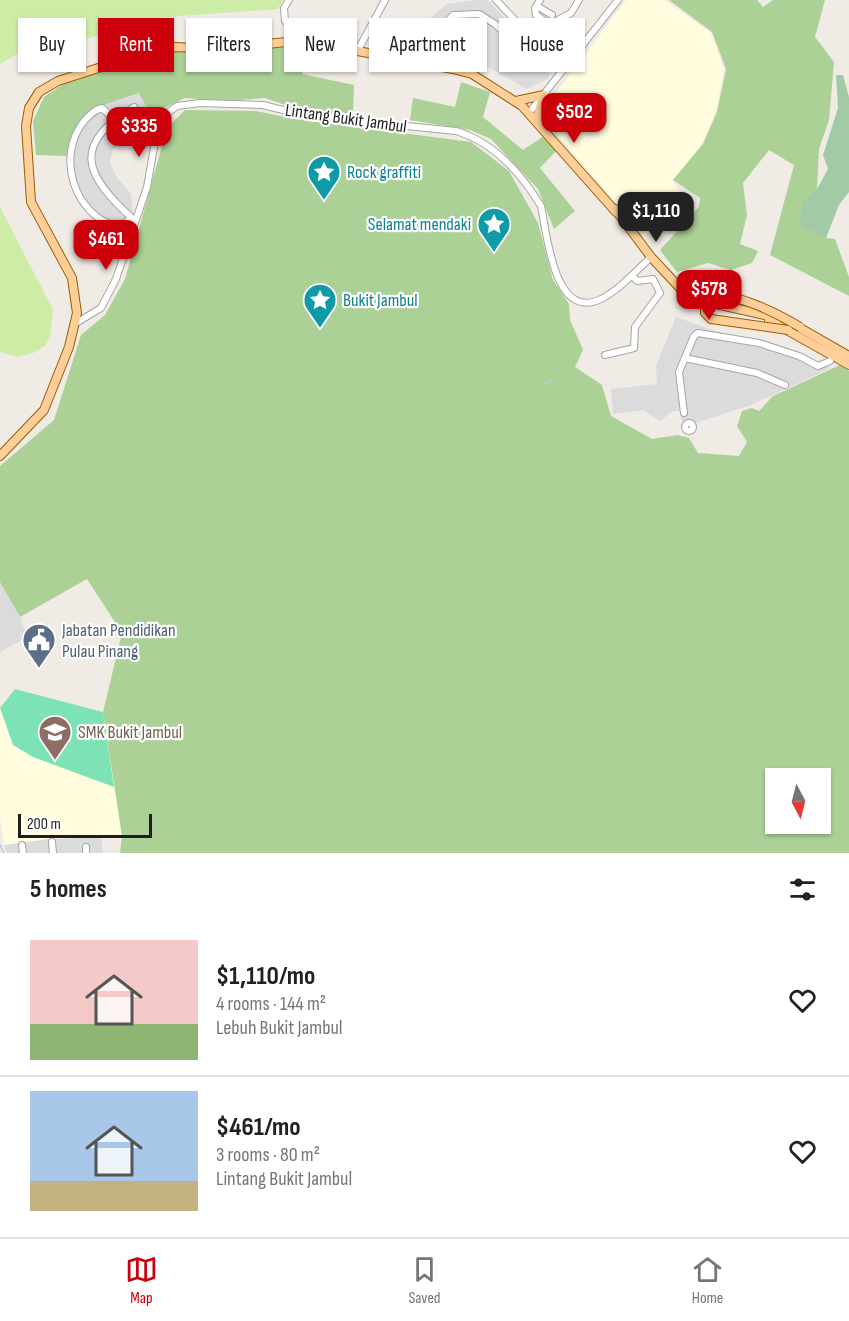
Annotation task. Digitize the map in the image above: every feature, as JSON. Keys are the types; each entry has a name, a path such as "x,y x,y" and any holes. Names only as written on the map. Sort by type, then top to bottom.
{"main road":[{"path":"0,456 44,410 76,323 77,303 72,278 31,202 26,126 29,108 39,92 58,81 174,47 220,49 297,42 358,50 472,74 516,101 544,128 606,197 651,258 680,288 684,296 764,318 849,365"},
{"path":"516,101 544,95 538,114 544,128"},
{"path":"680,288 707,302 773,316 800,327"},
{"path":"788,330 711,319 705,313 705,300 718,294 774,311 849,356"}],"street":[{"path":"285,18 284,8 289,0"},
{"path":"358,50 385,0"},
{"path":"487,20 497,26 509,16 496,0"},
{"path":"562,18 571,13 579,0"},
{"path":"585,44 618,0"},
{"path":"540,18 536,15 539,3 552,15"},
{"path":"450,18 453,15 475,12 484,18"},
{"path":"558,72 558,78"},
{"path":"529,113 563,72"},
{"name":"Lintang Bukit Jambul","path":"76,323 95,314 106,301 116,279 134,219 147,187 154,137 162,117 169,110 188,103 263,105 307,116 456,131 471,136 496,151 541,206 556,272 568,296 579,301 598,300 651,258"},
{"path":"114,120 102,108 92,112 80,127 69,158 72,178 88,208 106,222 118,227 134,219 100,184 92,169 92,152 96,137 114,120 134,107"},
{"path":"605,355 634,348 635,327 660,293 653,279 637,281 632,275"},
{"path":"687,424 678,375 694,336 705,333 759,343 799,356 818,366 830,361 832,355"},
{"path":"685,358 757,373 785,385"},
{"path":"52,842 53,853"},
{"path":"22,845 23,853"}],"shaded area":[{"path":"487,0 505,18 499,18 499,72 549,72 549,78 527,89 487,66 487,18 430,18 447,4"},
{"path":"626,0 664,0 711,33 724,70 716,111 702,144 672,181 687,201 644,237 548,123 543,110 572,72 585,72 585,54"},
{"path":"140,93 152,117 113,149 110,163 116,176 131,194 133,214 116,232 96,222 81,206 70,184 66,156 73,132 90,110"},
{"path":"676,317 721,333 764,340 800,352 831,368 751,405 695,423 683,425 680,411 673,411 660,421 643,410 613,414 611,389 657,384 656,366"},
{"path":"0,582 20,617 27,637 0,652"},
{"name":"SMK Bukit Jambul","path":"15,689 103,712 122,836 48,839 4,845 0,818 0,708"},
{"path":"101,837 103,853 7,853 4,845 48,839"}],"green space":[{"path":"0,0 283,0 278,9 155,18 98,18 98,36 86,39 86,18 18,18 18,54 0,64"},
{"path":"669,0 757,0 763,7 773,0 825,0 815,37 834,62 829,120 819,149 817,189 804,199 826,238 835,239 849,277 849,296 770,255 794,165 769,150 743,183 747,215 740,244 758,251 752,263 731,270 708,263 677,272 660,250 699,207 700,198 673,180 703,144 717,112 726,69 712,32"},
{"path":"272,48 284,48 284,72 302,72 302,74 354,85 353,115 303,111 265,98 225,101 185,98 162,109 152,117 139,93 91,112 77,128 66,156 36,155 33,121 44,97 65,83 100,72 174,72 174,53 181,51 186,51 186,72 272,72"},
{"path":"836,75 843,75 849,97 849,192 839,205 826,238 799,224 804,199 817,189 828,169 823,155 838,108"},
{"path":"461,82 490,92 483,117 523,150 544,136 557,150 540,168 575,211 554,229 538,189 491,139 470,130 410,120 413,98 455,107"},
{"path":"185,110 256,111 295,119 471,142 509,171 538,223 553,280 569,304 570,320 583,350 575,367 602,385 611,416 652,439 678,435 689,438 698,453 739,456 747,442 737,426 742,411 752,408 759,411 773,396 840,365 849,371 849,853 120,853 122,836 103,712 122,633 87,579 20,617 0,582 0,466 54,420 81,335 105,315 125,279 167,128"},
{"path":"0,207 53,310 50,337 45,346 33,353 18,357 0,352"},
{"path":"15,689 103,712 114,787 33,757 13,745 0,708"}],"waterway":[{"path":"545,383 554,380"},
{"path":"0,845 4,853"}],"place":[{"name":"Rock graffiti","path":"324,201"},
{"name":"Selamat mendaki","path":"494,253"},
{"name":"Bukit Jambul","path":"320,329"},
{"name":"Jabatan Pendidikan Pulau Pinang","path":"39,669"},
{"name":"SMK Bukit Jambul","path":"55,761"}]}
